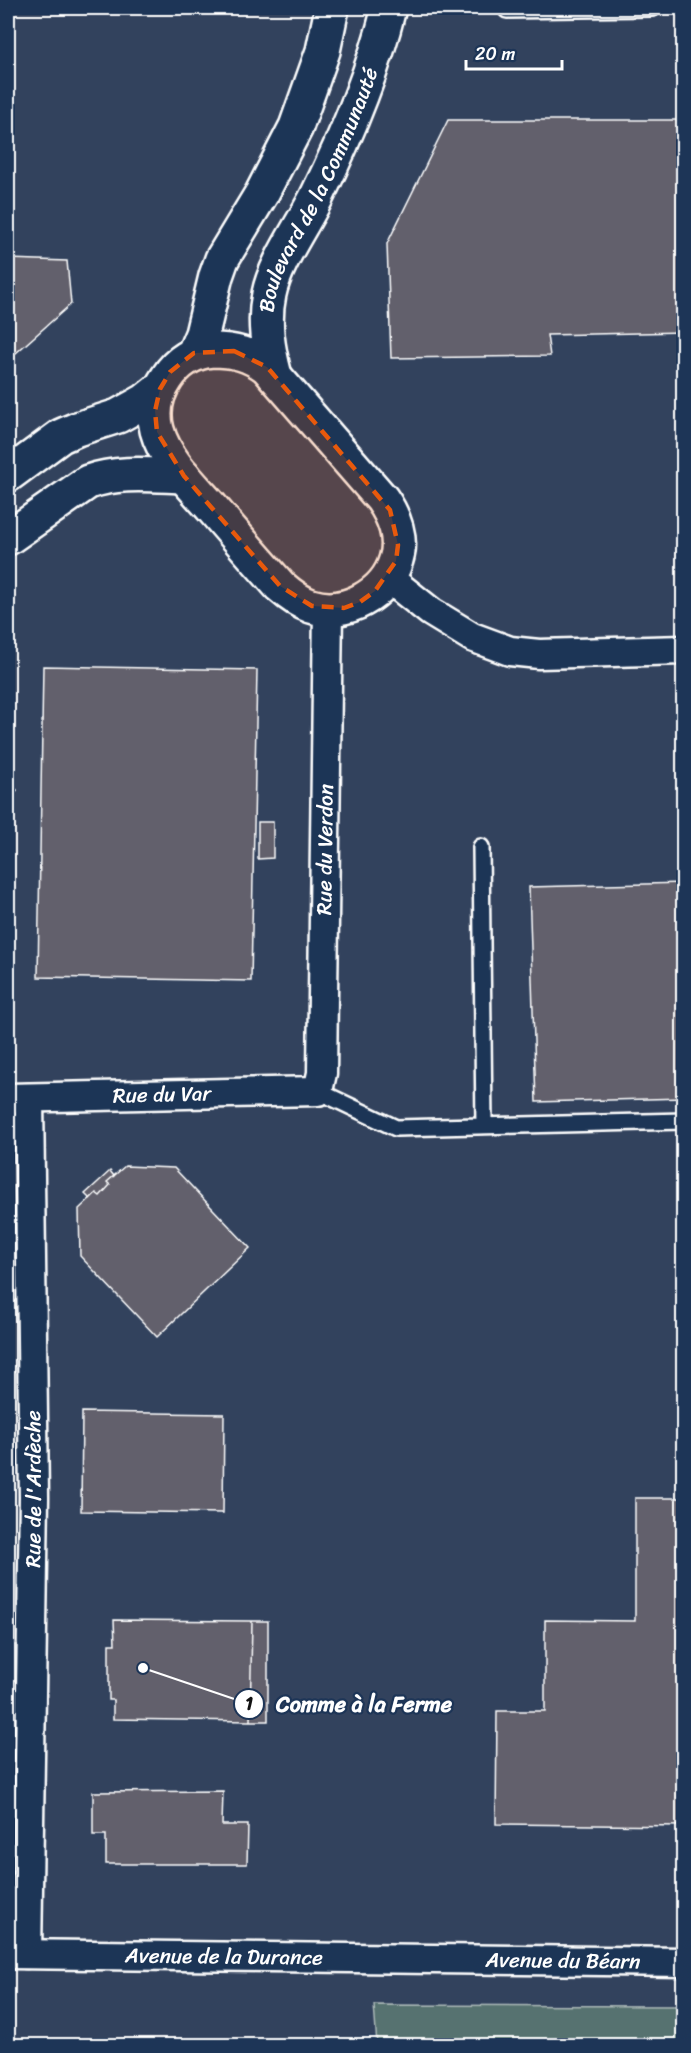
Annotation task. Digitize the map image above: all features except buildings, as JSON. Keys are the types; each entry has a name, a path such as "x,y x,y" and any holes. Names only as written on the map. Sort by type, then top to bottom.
{"main road":[{"path":"194,353 212,350 234,351 246,354 267,367 390,510 396,528 398,545 396,561 387,577 375,591 360,602 344,608 312,606 297,600 280,586 184,476 162,444 157,432 155,411 160,389 170,372 194,353 202,334 222,259 262,193 296,127 323,51 332,8"},
{"name":"Boulevard de la Communauté","path":"275,376 266,334 266,315 272,282 317,197 353,119 389,8"},
{"path":"8,474 62,436 118,416 145,401 160,389"},
{"path":"8,538 88,483 102,477 128,474 184,476"}],"street":[{"path":"387,577 431,612 472,637 510,651 539,654 684,650"},
{"name":"Rue du Verdon","path":"318,1091 322,1073 328,608"},
{"name":"Rue du Var","path":"18,1098 318,1091"},
{"name":"Rue de l'Ardèche","path":"17,1954 34,1497 18,1098"},
{"name":"Avenue de la Durance","path":"17,1954 442,1959"},
{"name":"Avenue du Béarn","path":"442,1959 684,1962"}],"lane":[{"path":"507,10 653,8"},
{"path":"481,847 484,1126"},
{"path":"318,1091 396,1128 684,1121"}],"highlighted area":[{"path":"234,351 267,367 390,510 398,545 396,561 375,591 360,602 344,608 312,606 280,586 184,476 157,432 155,411 160,389 170,372 194,353"}],"shaded area":[{"path":"8,8 683,8 683,2023 276,2040 276,2046 8,2046"}],"green space":[{"path":"374,2005 683,2006 683,2045 377,2045"}],"place":[{"name":"Comme à la Ferme","path":"143,1668"}]}
